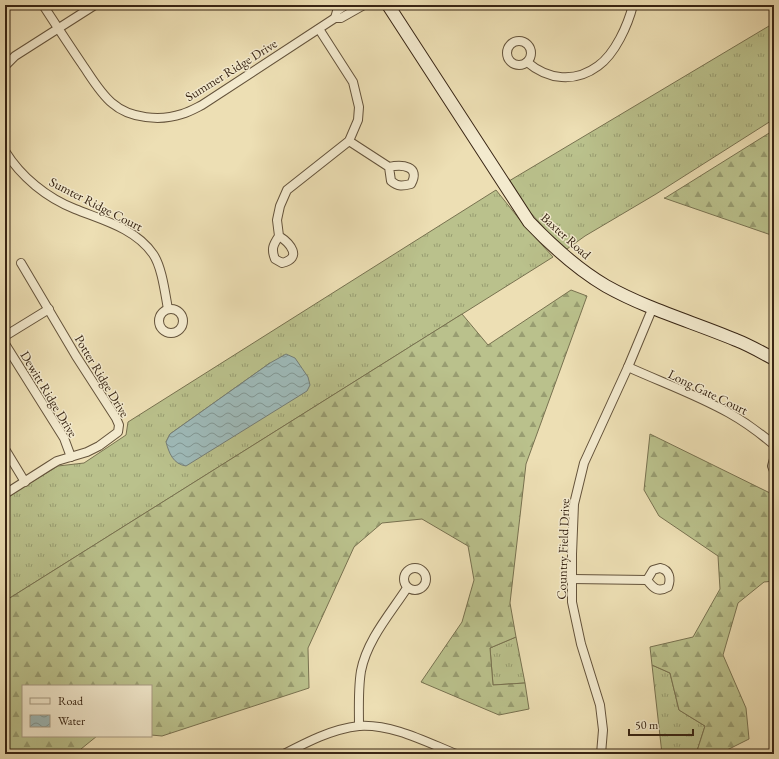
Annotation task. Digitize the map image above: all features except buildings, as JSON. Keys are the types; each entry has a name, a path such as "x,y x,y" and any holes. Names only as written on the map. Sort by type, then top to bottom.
{"main road":[{"name":"Baxter Road","path":"388,5 529,222 552,245 576,266 608,286 653,307 737,340 774,359"}],"street":[{"name":"Summer Ridge Drive","path":"43,5 100,90 112,104 143,117 162,118 182,114 202,105 335,18 341,18 364,5"},
{"path":"5,66 15,56 95,5"},
{"name":"Summer Ridge Drive","path":"335,18 337,11 346,5"},
{"path":"527,62 547,75 570,78 598,66 609,54 622,34 633,5"},
{"path":"279,236 277,220 280,206 287,190 349,140 358,120 359,107 353,82 319,29"},
{"path":"349,140 389,166"},
{"name":"Sumter Ridge Court","path":"5,151 21,171 40,190 59,202 110,223 141,240 154,254 168,309"},
{"name":"Potter Ridge Drive","path":"5,494 57,461 87,452 99,446 118,432 119,425 76,356 21,262"},
{"name":"Country Field Drive","path":"601,754 603,730 601,712 575,623 572,602 573,518 578,486 584,463 628,367 653,307"},
{"path":"5,336 49,309"},
{"name":"Dewitt Ridge Drive","path":"5,344 64,438 71,457"},
{"name":"Long Gate Court","path":"628,367 729,413 747,424 774,445"},
{"path":"5,449 25,482"},
{"path":"774,459 772,466 774,471"},
{"path":"572,579 646,580"},
{"path":"360,726 359,686 365,657 371,643 407,588"},
{"path":"284,754 324,735 360,726 377,727 406,733 456,754"}],"green space":[{"path":"774,23 774,119 656,194 585,236 567,249 548,232 529,211 509,181"},
{"path":"774,130 774,236 664,198 665,198"},
{"path":"496,190 524,225 553,257 5,601 5,498 58,466 84,463 126,435 128,422","holes":["270,363 166,442 170,434"]},
{"path":"571,290 587,296 526,464 510,603 516,637 490,648 493,685 525,683 529,709 499,715 421,682 462,622 474,580 468,546 422,519 382,523 354,547 308,648 309,688 162,736 152,735 152,685 22,685 22,737 96,737 81,749 79,754 5,754 5,601 462,314 488,345"},
{"path":"650,434 774,495 774,581 764,582 738,603 723,655 746,708 749,739 719,754 677,754 697,751 705,726 679,710 670,673 652,665 650,647 693,637 720,589 718,556 659,516 644,490"},
{"path":"516,637 525,683 493,685 490,648"},
{"path":"652,665 670,673 679,710 705,726 697,751 677,754 662,754"}],"water":[{"path":"286,354 295,358 308,377 310,385 307,391 186,466 178,463 172,457 166,442 170,434 270,363"}]}
